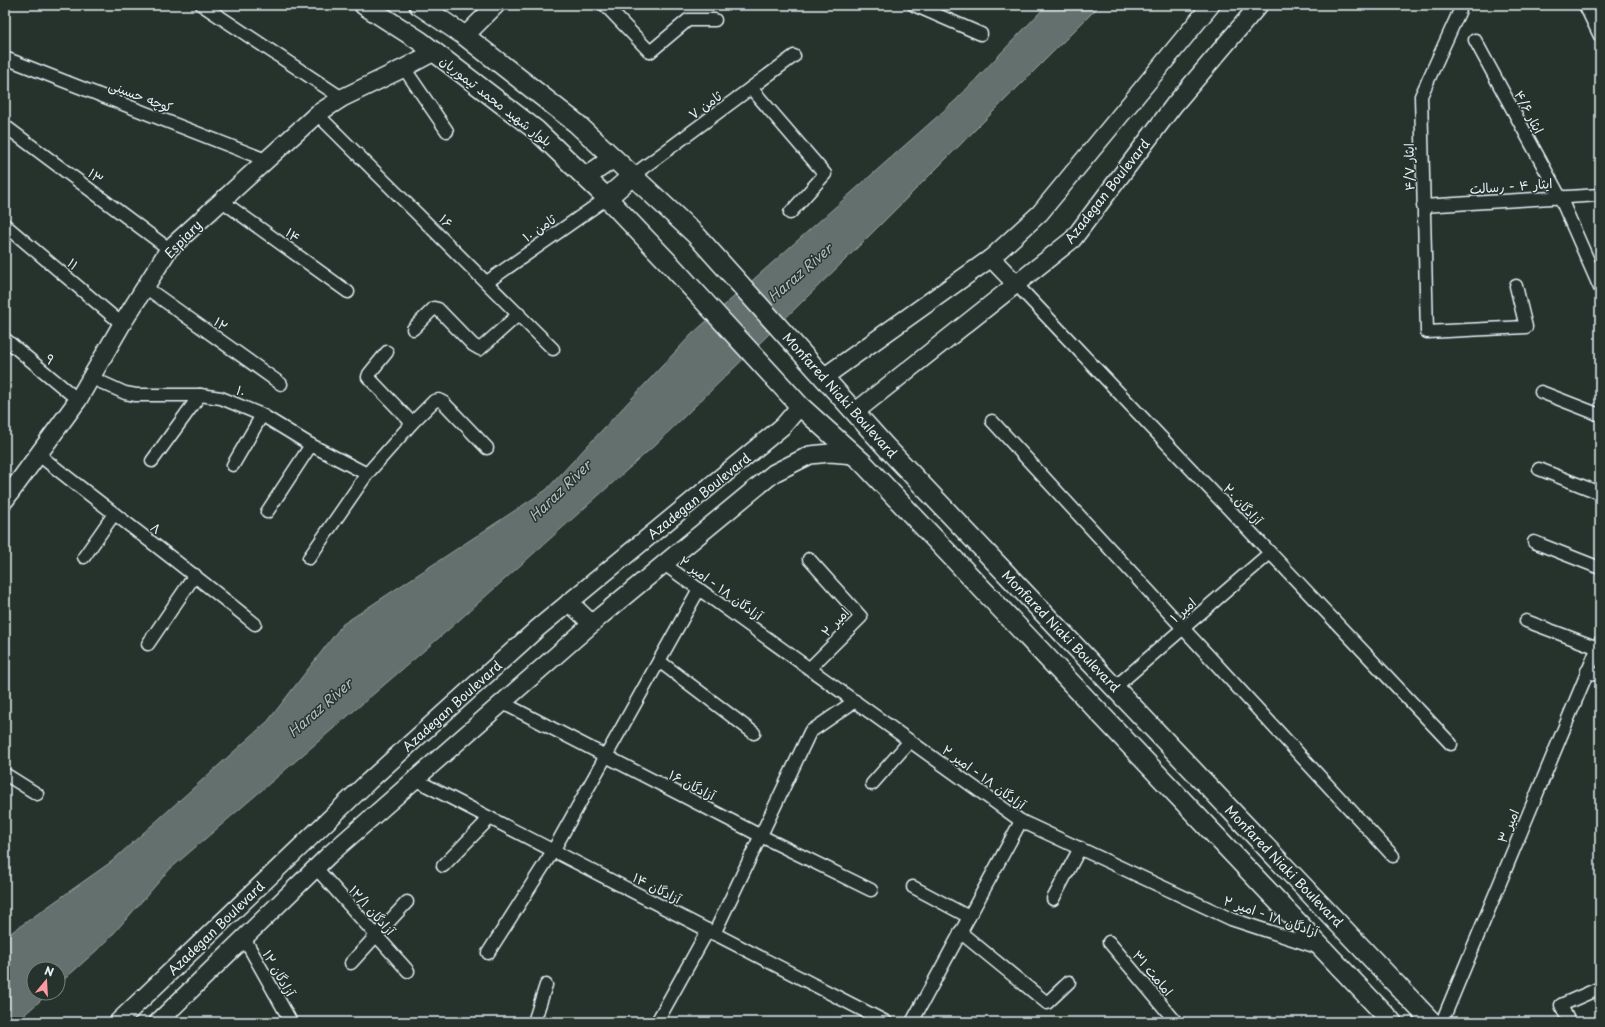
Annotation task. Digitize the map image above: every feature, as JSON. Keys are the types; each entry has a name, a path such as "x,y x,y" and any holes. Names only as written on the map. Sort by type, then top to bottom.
{"main road":[{"name":"بلوار شهید محمد تیموریان","path":"364,5 434,52 536,130 607,198 800,406"},
{"path":"419,5 465,36 576,123 632,176 607,198"},
{"path":"465,36 496,5"},
{"path":"824,377 991,258 1040,213 1211,5"},
{"name":"Azadegan Boulevard","path":"855,412 1073,239 1174,105 1259,5"},
{"name":"Espiary","path":"7,492 39,455 78,400 122,324 169,249 317,114 342,98 434,52"},
{"path":"586,177 613,158"},
{"name":"Monfared Niaki Boulevard","path":"632,176 696,235 884,446 1432,1022"},
{"path":"991,258 1016,284"},
{"path":"800,406 854,455 981,587 1392,1022"},
{"name":"Azadegan Boulevard","path":"118,1022 369,781 538,628 783,426 800,406"},
{"name":"Azadegan Boulevard","path":"158,1022 316,868 414,779 592,624 774,473 810,455 830,453 854,455"},
{"path":"981,587 990,589 996,587 1000,583 1003,570"},
{"path":"570,602 592,624"},
{"path":"1016,625 1018,611 1022,607 1027,605 1036,606"}],"street":[{"path":"202,5 342,98"},
{"path":"914,5 981,34"},
{"path":"1585,5 1600,36"},
{"path":"611,7 650,52 688,20 715,20"},
{"name":"ایثار ۴/۷","path":"1460,10 1421,96 1427,332 1526,327 1516,286"},
{"name":"ایثار ۴/۶","path":"1475,40 1560,197 1600,288"},
{"name":"ثامن ۷","path":"632,176 794,56"},
{"name":"کوچه حسینی","path":"5,58 266,160"},
{"path":"404,68 447,131"},
{"path":"751,88 825,174 790,213"},
{"name":"۱۶","path":"317,114 554,349"},
{"name":"۱۳","path":"5,126 169,249"},
{"name":"ایثار ۴ - رسالت","path":"1423,206 1600,195"},
{"name":"ثامن ۱۰","path":"487,282 607,198"},
{"name":"۱۴","path":"222,201 348,292"},
{"name":"۱۱","path":"5,225 122,324"},
{"name":"آزادگان ۲۰","path":"1016,284 1451,744"},
{"name":"۱۲","path":"145,287 281,384"},
{"path":"413,329 434,308 438,309 473,345 480,349 519,314"},
{"name":"۹","path":"5,339 78,400"},
{"path":"386,352 368,377 412,423"},
{"name":"۱۰","path":"92,378 125,393 136,395 200,395 221,398 262,415 311,445 367,474"},
{"path":"1541,392 1600,414"},
{"path":"152,461 200,395"},
{"path":"309,558 367,474 412,423 434,401 439,400 443,402 487,448"},
{"path":"233,465 262,415"},
{"path":"992,421 1393,856"},
{"path":"267,512 311,445"},
{"name":"۸","path":"39,455 195,575 255,624"},
{"path":"1540,469 1600,493"},
{"path":"84,558 114,514"},
{"path":"1534,542 1600,568"},
{"name":"امیر ۱","path":"1114,688 1270,553"},
{"name":"امیر ۲","path":"809,559 861,617 810,668"},
{"name":"آزادگان ۱۸ - امیر ۲","path":"664,564 1021,820 1232,919 1323,949"},
{"path":"148,644 195,575"},
{"path":"488,953 553,851 699,589"},
{"path":"1526,621 1599,645"},
{"name":"امیر ۳","path":"1442,1022 1587,670 1599,645"},
{"path":"659,661 754,733"},
{"path":"1587,670 1600,676"},
{"path":"657,1022 711,932 761,836 810,732 855,701"},
{"name":"آزادگان ۱۶","path":"501,702 761,836 871,890"},
{"path":"872,784 910,741"},
{"path":"5,774 37,794"},
{"name":"آزادگان ۱۴","path":"414,779 886,1022"},
{"path":"443,866 490,818"},
{"path":"912,1022 1021,820"},
{"path":"1053,899 1080,848"},
{"name":"آزادگان ۱۲/۱","path":"316,868 408,971"},
{"path":"913,887 969,917"},
{"path":"351,963 408,902"},
{"path":"960,932 1047,1003 1069,982"},
{"name":"آزادگان ۱۲","path":"244,938 291,1022"},
{"name":"امامت ۳۱","path":"1109,942 1176,1022"},
{"path":"534,1022 546,985"},
{"path":"1569,1022 1561,1005 1600,988"}],"water":[{"name":"Haraz River","path":"1047,5 1100,5 843,262 655,445 448,630 170,869 107,941 66,978 66,961 26,961 26,1001 40,1001 16,1022 5,1022 5,937 111,862 268,721 343,624 546,490 692,334 956,100"}]}
